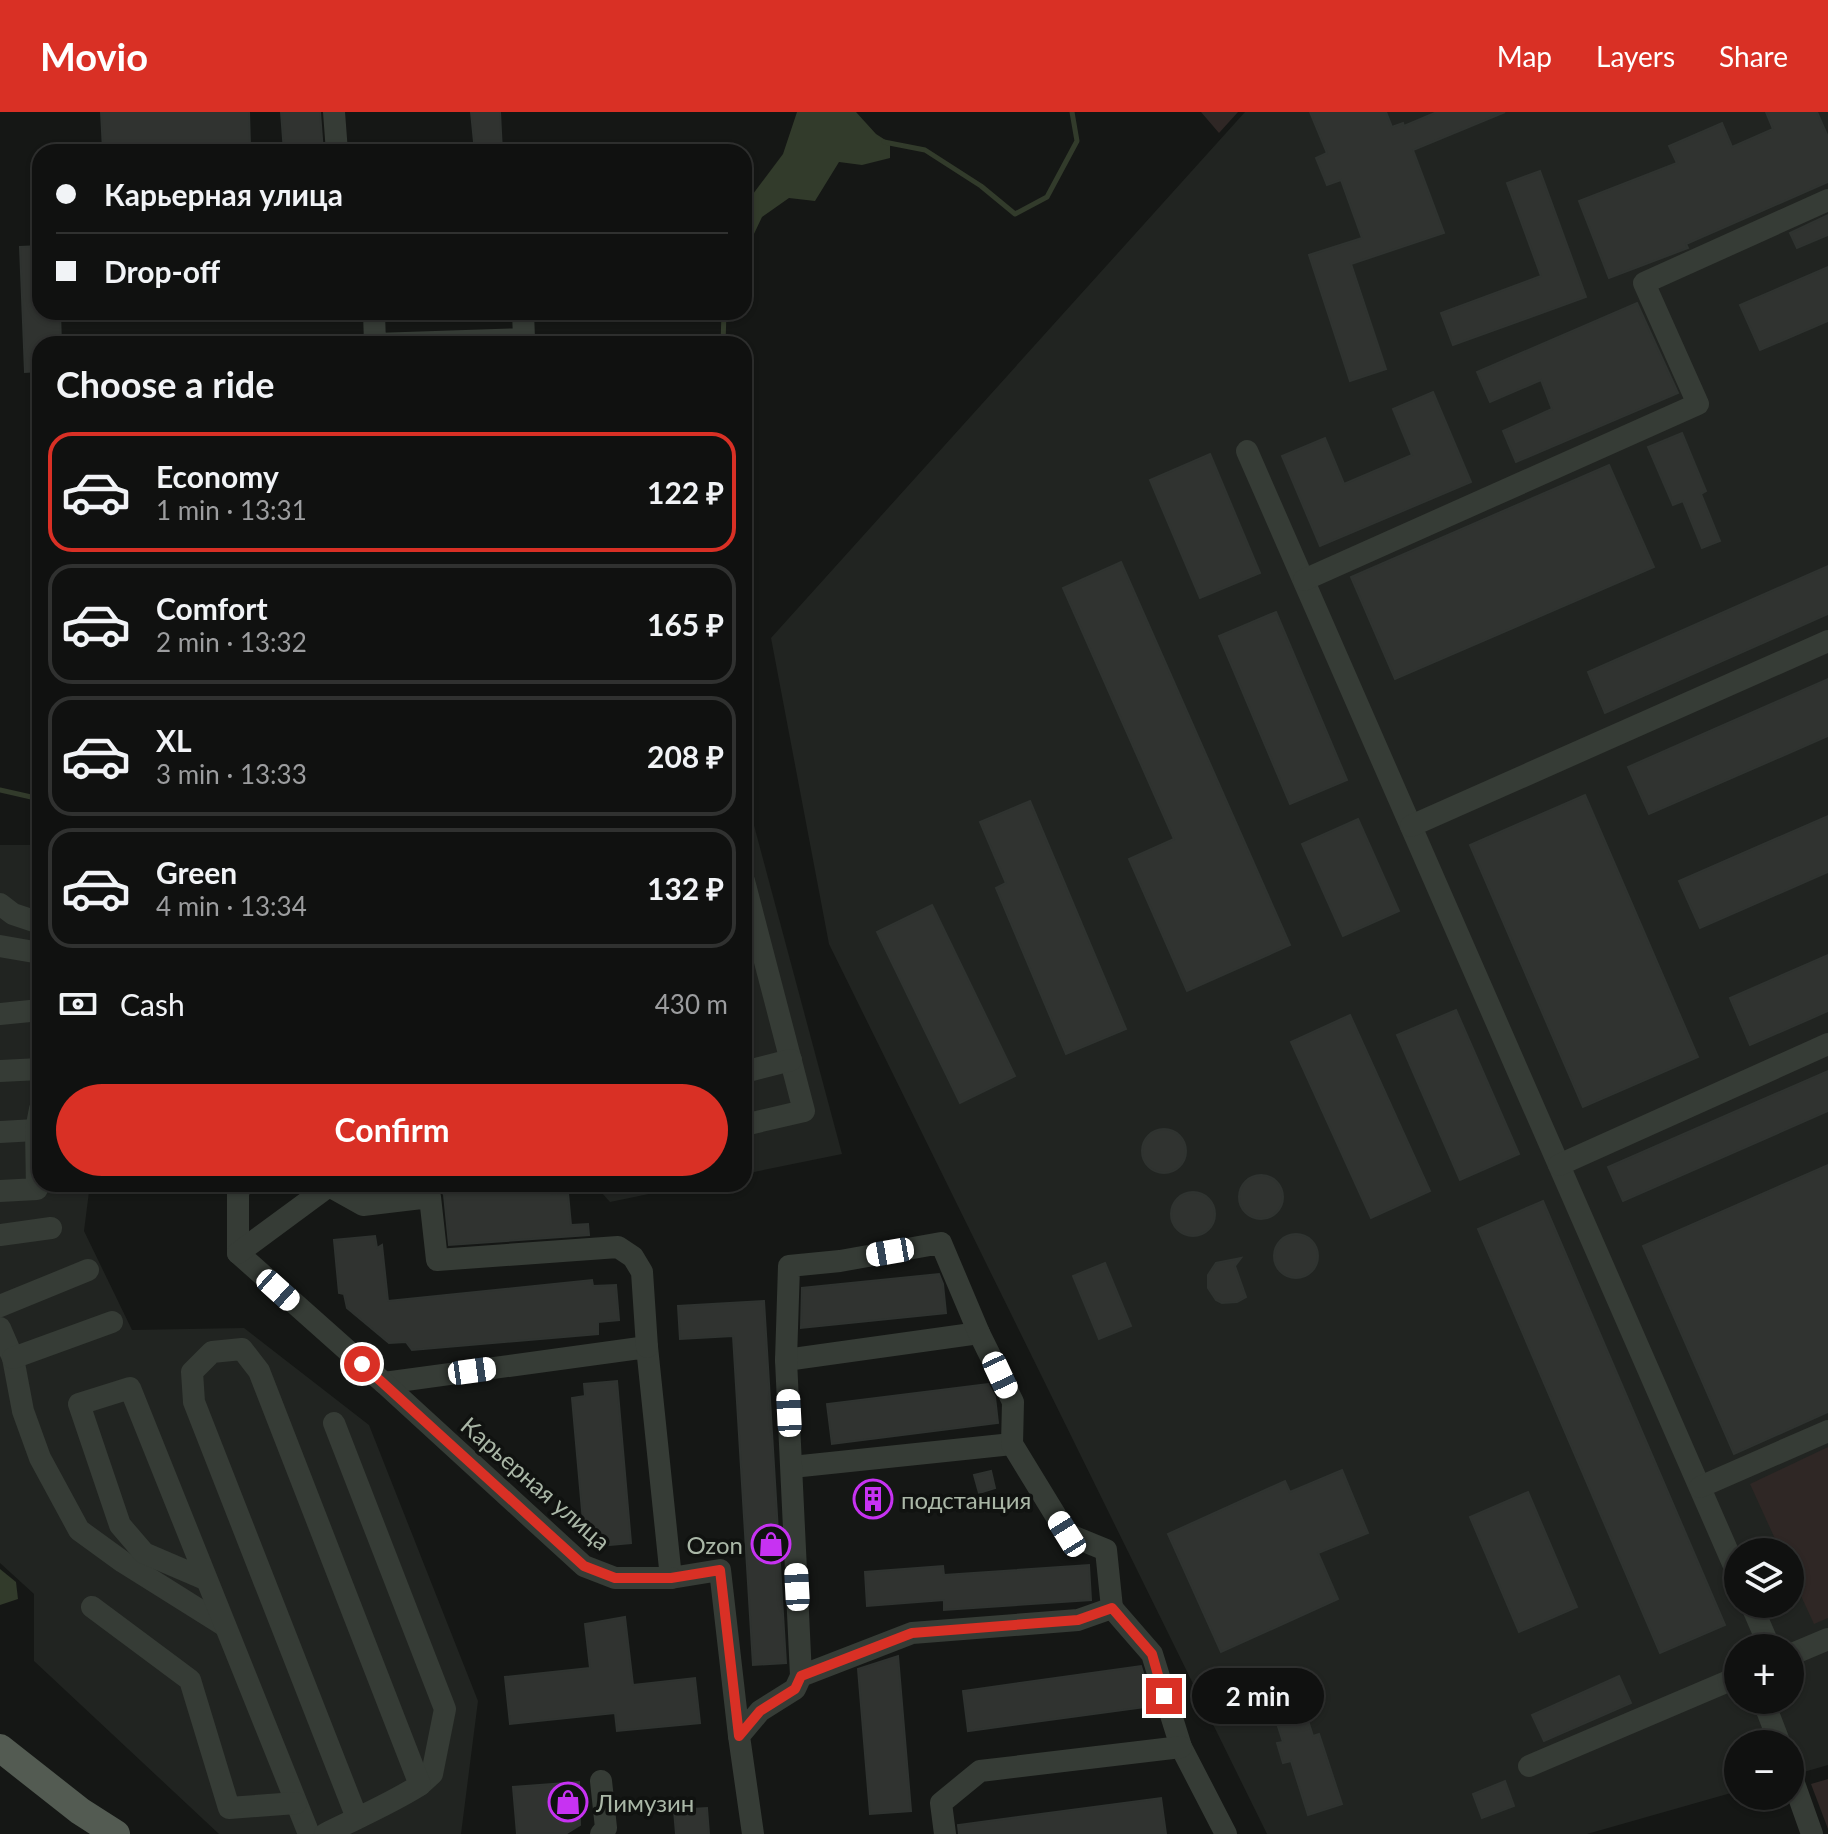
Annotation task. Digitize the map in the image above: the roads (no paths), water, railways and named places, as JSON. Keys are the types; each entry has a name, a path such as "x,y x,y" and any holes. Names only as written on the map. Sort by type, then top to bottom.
{"main road":[{"path":"2,1757 116,1834"}],"lane":[{"path":"334,112 336,144"},
{"path":"1304,580 1698,404 1644,283 1828,200"},
{"path":"1247,451 1724,1543"},
{"path":"1411,826 1828,641"},
{"path":"0,904 13,914 32,920"},
{"path":"752,911 804,1111 752,1123"},
{"path":"0,946 32,952"},
{"path":"0,1014 32,1011"},
{"path":"1559,1165 1828,1044"},
{"path":"752,1070 791,1060"},
{"path":"0,1071 32,1069"},
{"path":"0,1132 32,1122"},
{"path":"0,1191 32,1189"},
{"path":"238,1253 239,1192"},
{"path":"238,1253 319,1192"},
{"path":"340,1192 363,1205 430,1197 437,1260 618,1247 633,1257 642,1272 671,1578"},
{"path":"0,1235 51,1228"},
{"path":"753,1834 739,1736 760,1711 795,1689 801,1676 786,1360 789,1266 840,1261 941,1243 979,1333 1013,1402 1012,1444 1067,1534 1106,1550 1112,1608 1152,1654 1181,1747 1226,1834"},
{"name":"Карьерная улица","path":"238,1253 584,1566 615,1578 671,1578 720,1570 739,1736"},
{"path":"0,1306 88,1270"},
{"path":"13,1358 112,1322"},
{"path":"0,1328 13,1358 23,1411 40,1458 79,1530 123,1562 225,1626"},
{"path":"786,1360 979,1333"},
{"path":"384,1383 647,1347"},
{"path":"357,1818 194,1402 192,1372 212,1352 242,1349 259,1371 420,1785"},
{"path":"207,1580 144,1553 120,1525 79,1404 130,1388 309,1834"},
{"path":"325,1834 420,1785 432,1774 445,1709 334,1423"},
{"path":"1700,1487 1828,1431"},
{"path":"792,1467 1012,1444"},
{"path":"92,1607 190,1680 229,1808 296,1803"},
{"path":"801,1676 912,1633 1078,1620 1112,1608"},
{"path":"1804,1649 1828,1639"},
{"path":"1529,1766 1724,1683"},
{"path":"945,1834 941,1803 980,1771 1181,1747"},
{"path":"601,1781 606,1828 601,1834"},
{"path":"1803,1810 1812,1834"}],"waterway":[{"path":"884,142 925,150 981,186 1015,214 1047,197 1077,141 1072,112"},
{"path":"723,336 724,320"},
{"path":"0,790 32,797"}],"place":[{"name":"подстанция","path":"873,1499"},
{"name":"Ozon","path":"771,1544"},
{"name":"Лимузин","path":"568,1802"}]}
